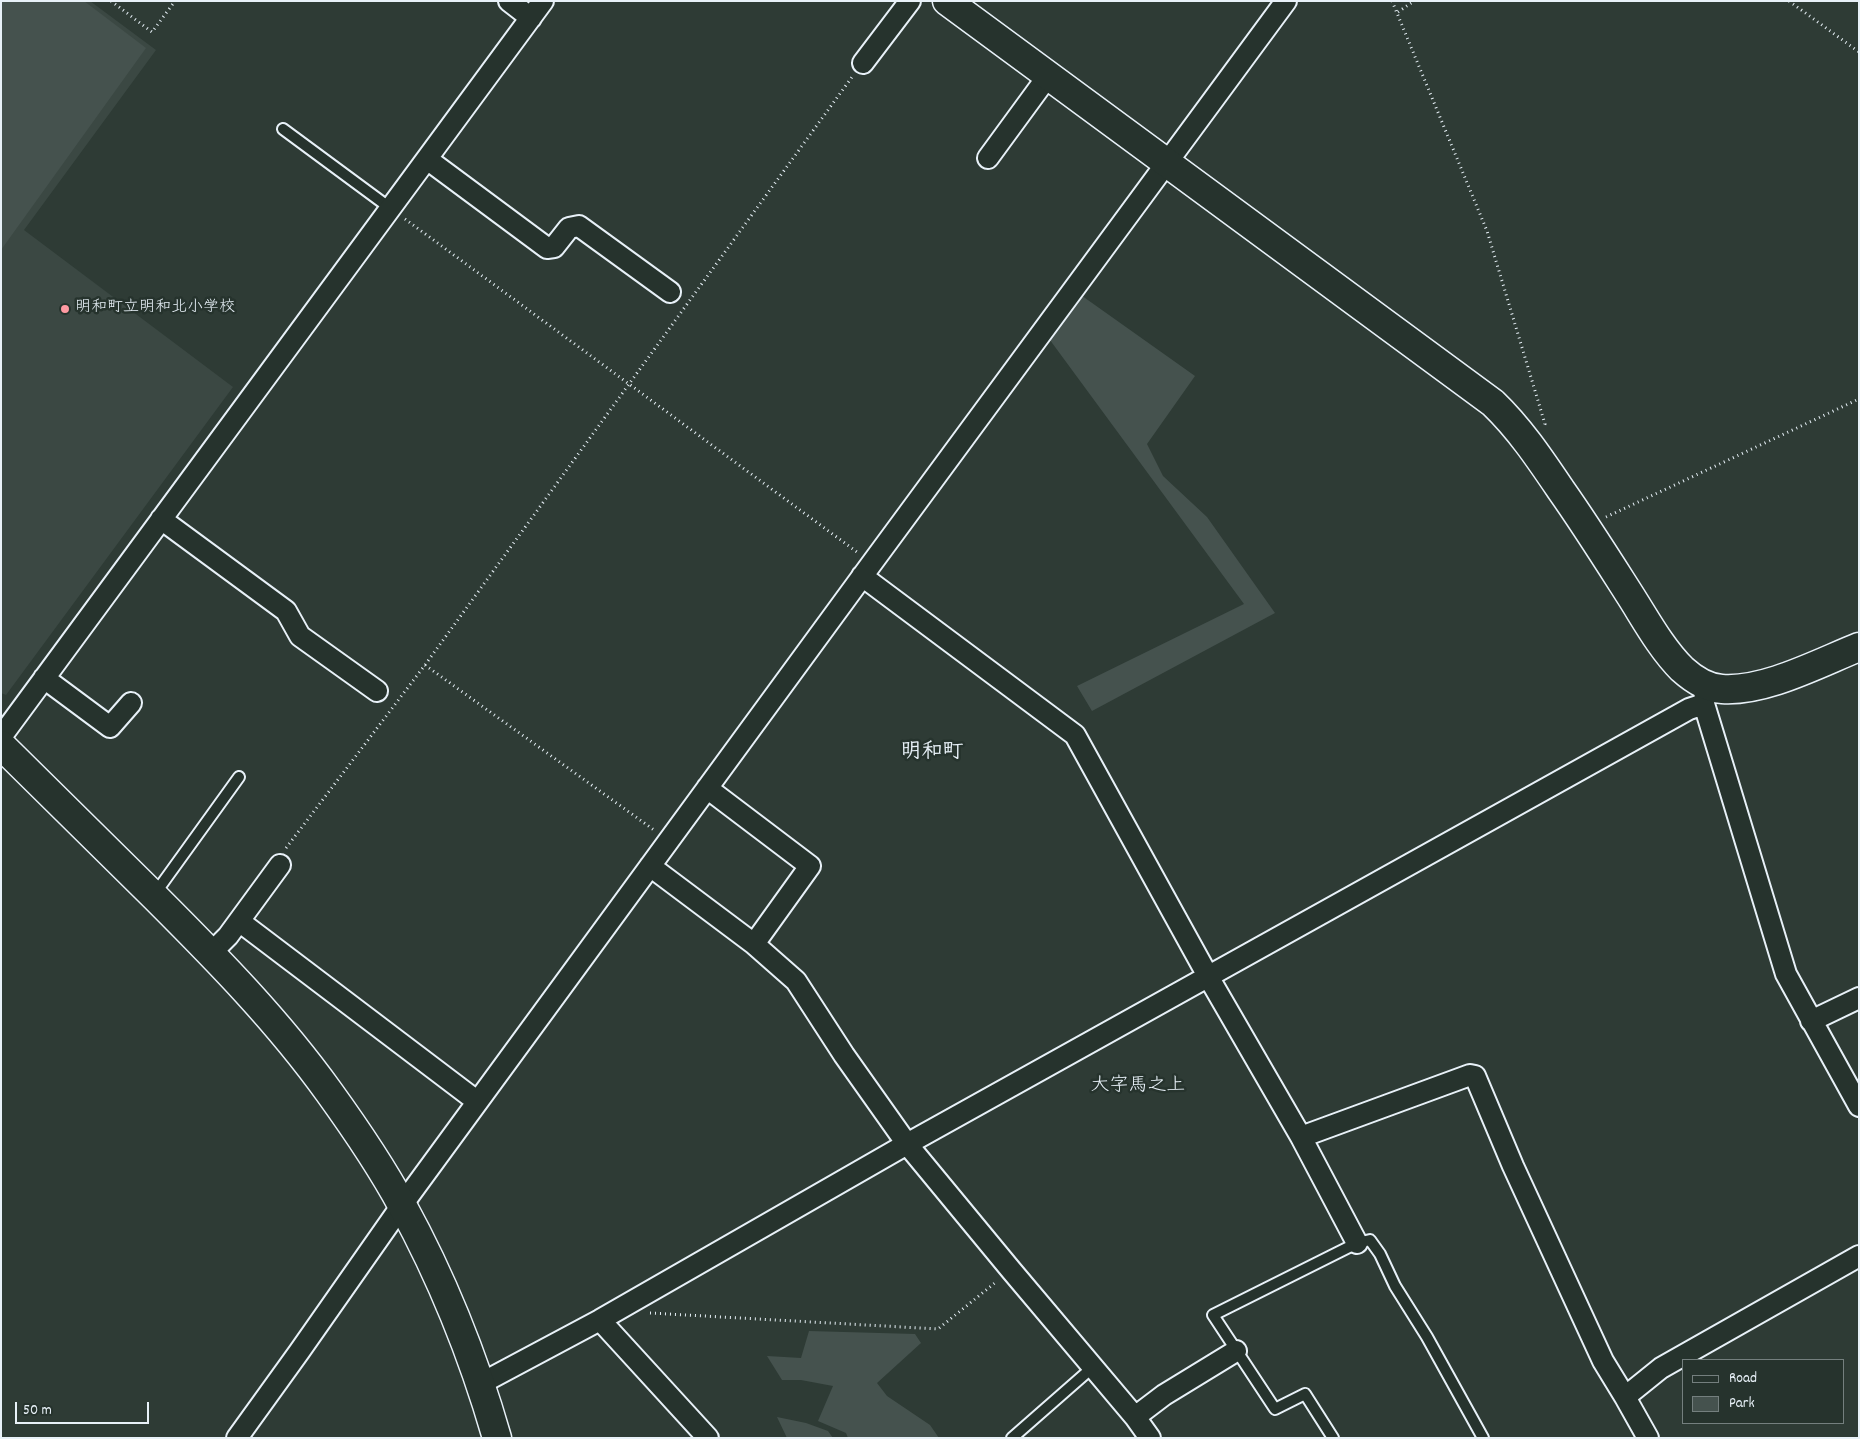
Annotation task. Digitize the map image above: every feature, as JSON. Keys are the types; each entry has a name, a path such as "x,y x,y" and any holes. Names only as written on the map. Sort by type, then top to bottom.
{"street":[{"path":"509,1 531,18"},
{"path":"1,737 543,1"},
{"path":"863,63 910,1"},
{"path":"947,1 1493,404 1509,418 1533,449 1586,527 1672,658 1692,678 1704,695 1786,974 1859,1106"},
{"path":"237,1438 300,1352 402,1205 1286,1"},
{"path":"988,158 1048,76"},
{"path":"427,159 547,248 554,247 569,228 579,226 670,292"},
{"path":"160,519 286,611 300,636 377,691"},
{"path":"867,570 1075,735 1209,978 1301,1137 1357,1244"},
{"path":"480,1384 608,1316 907,1144 1209,978 1689,709 1704,695 1720,689 1753,687 1770,682 1859,646"},
{"path":"44,678 110,727 131,703"},
{"path":"1,745 211,953 265,1012 329,1092 371,1154 402,1205 443,1290 480,1384 497,1438"},
{"path":"707,788 810,866 754,944"},
{"path":"211,953 228,936 280,865"},
{"path":"650,866 754,944 796,981 844,1055 907,1144 1010,1270 1135,1417 1150,1438"},
{"path":"239,921 470,1096"},
{"path":"1811,1021 1859,998"},
{"path":"1301,1137 1470,1076 1475,1076 1513,1166 1603,1361 1648,1437"},
{"path":"1625,1397 1661,1368 1859,1256"},
{"path":"608,1316 708,1438"},
{"path":"1135,1417 1164,1396 1236,1351"}],"lane":[{"path":"283,129 390,208"},
{"path":"153,896 239,777"},
{"path":"1333,1438 1305,1394 1275,1409 1212,1315 1357,1244 1370,1240 1380,1254 1394,1286 1427,1337 1483,1438"},
{"path":"1012,1438 1093,1367"}],"path":[{"path":"110,1 152,32 175,1"},
{"path":"1392,1 1487,231 1545,424 1533,449"},
{"path":"1398,12 1414,1"},
{"path":"1789,1 1859,52"},
{"path":"280,865 278,859 425,665 863,63"},
{"path":"390,208 630,383 867,570"},
{"path":"1586,527 1859,399"},
{"path":"425,665 668,841"},
{"path":"608,1316 938,1329 1010,1270"}],"shaded area":[{"name":"明和町立明和北小学校","path":"1,1 90,1 156,50 24,230 233,387 6,695 1,693"}],"green space":[{"path":"1,1 84,1 146,48 1,250"},
{"path":"1078,293 1195,376 1147,444 1163,476 1207,517 1275,613 1092,711 1077,686 1244,604 1047,336"},
{"path":"809,1331 915,1334 921,1343 877,1383 887,1396 930,1425 939,1438 848,1438 846,1433 818,1421 833,1386 801,1380 782,1380 767,1356 801,1358"},
{"path":"777,1417 806,1423 828,1431 833,1438 787,1438"}],"place":[{"name":"明和町立明和北小学校","path":"65,309"}],"district":[{"name":"明和町","path":"932,754"},
{"name":"大字馬之上","path":"1138,1087"}]}
